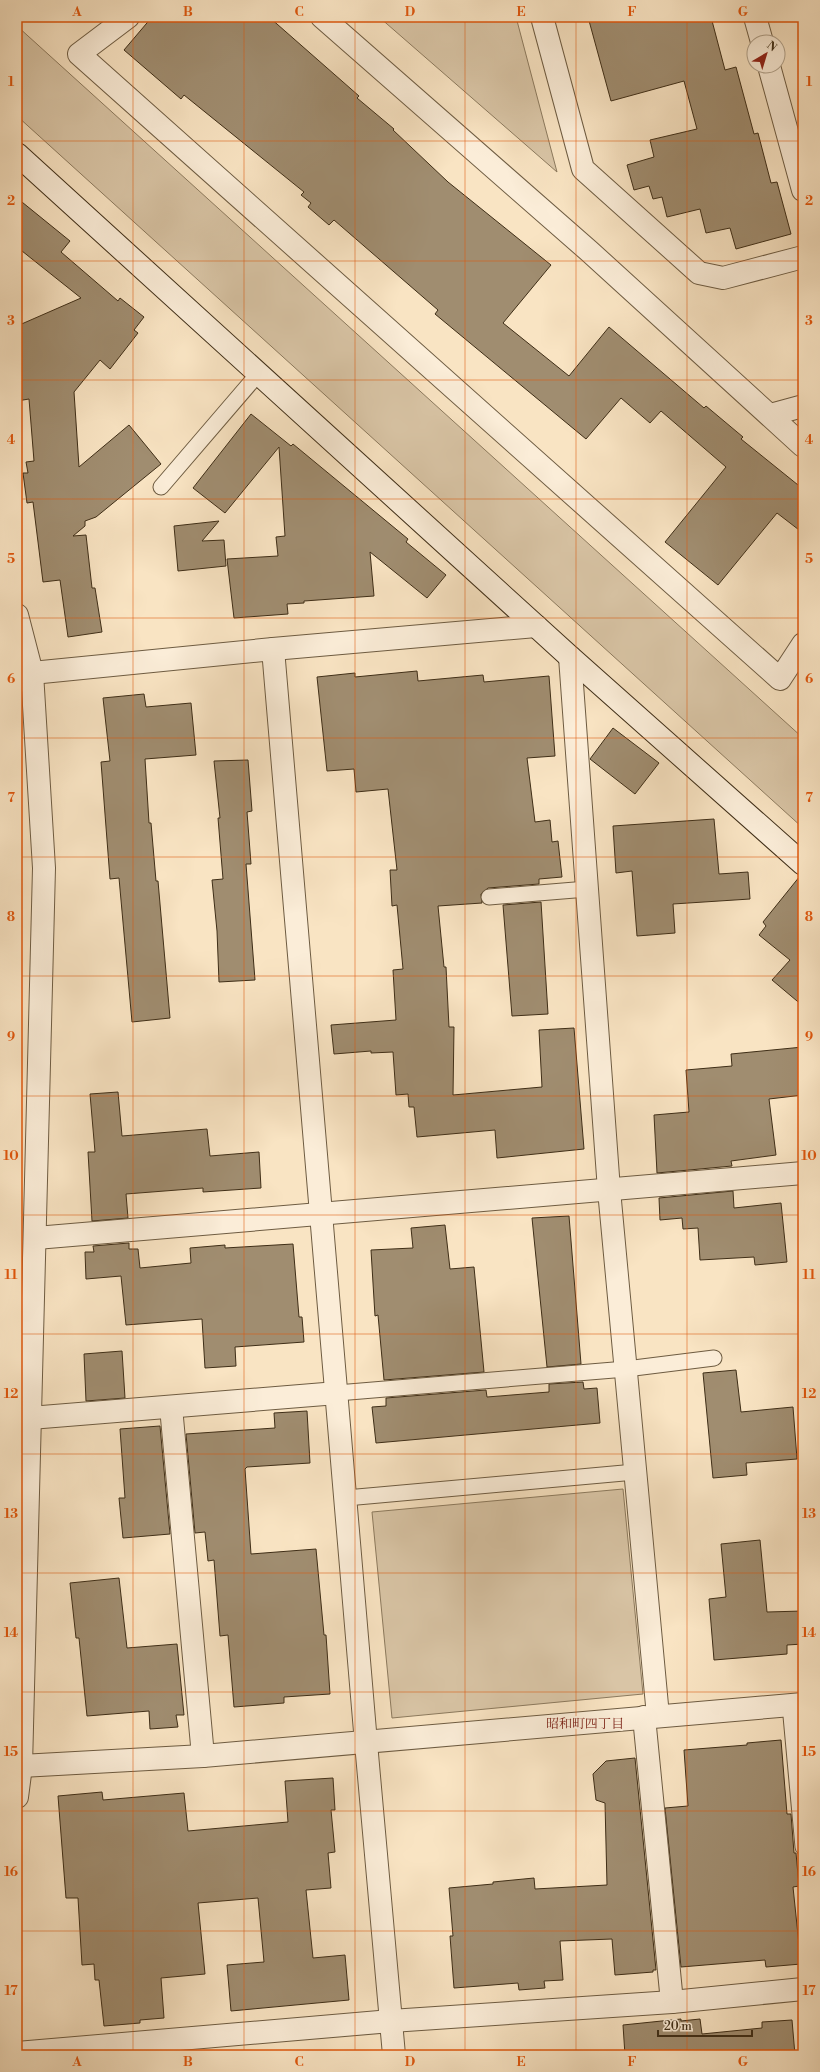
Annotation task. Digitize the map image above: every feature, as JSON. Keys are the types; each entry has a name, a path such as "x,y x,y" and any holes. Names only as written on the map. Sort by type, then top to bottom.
{"street":[{"path":"128,17 79,54 780,679 803,644"},
{"path":"322,17 589,251 803,446"},
{"path":"542,17 584,169 699,273 723,278 803,257"},
{"path":"755,17 760,34"},
{"path":"771,74 803,190"},
{"path":"17,154 570,657 803,864"},
{"path":"770,415 803,406"},
{"path":"17,615 32,673 44,868 36,1238 21,1766 17,1798"},
{"path":"32,673 273,649 536,626"},
{"path":"273,649 394,2055"},
{"path":"570,657 609,1190 635,1472 672,2002"},
{"path":"36,1238 803,1173"},
{"path":"30,1418 337,1393"},
{"path":"171,1407 203,1756"},
{"path":"21,1766 203,1756 366,1743 796,1704"},
{"path":"17,2053 391,2021 672,2002 803,1989"}],"lane":[{"path":"162,487 258,374"},
{"path":"489,897 587,889"},
{"path":"337,1393 626,1369 714,1358"},
{"path":"346,1498 635,1472"},
{"path":"796,1704 803,1847"}],"shaded area":[{"path":"379,17 516,17 557,172"},
{"path":"17,26 803,738 803,828 17,116"},
{"path":"623,1489 643,1694 392,1718 372,1512"}],"building":[{"path":"152,17 269,17 359,96 357,98 394,129 393,130 448,182 551,265 503,323 569,376 609,327 704,408 706,406 743,437 741,439 803,489 803,533 777,513 718,585 665,542 726,467 661,411 650,423 621,398 586,439 435,314 438,310 334,220 329,225 308,207 311,203 301,195 304,192 184,95 181,99 124,50"},
{"path":"588,17 711,17 725,70 736,67 754,134 758,133 771,183 777,182 791,234 736,249 730,228 706,233 700,209 667,217 662,197 653,199 649,186 634,190 627,165 654,157 650,140 697,129 684,81 611,101"},
{"path":"17,198 70,241 61,252 118,301 120,298 144,317 134,330 138,333 110,369 100,360 74,392 79,467 129,425 161,464 96,517 85,521 85,526 73,536 86,535 92,588 95,588 102,632 68,637 60,580 43,582 33,502 27,503 23,473 28,473 26,462 34,461 29,399 17,401 17,326 81,298 17,247"},
{"path":"251,414 291,446 293,444 408,539 406,542 446,575 427,598 370,552 374,596 304,601 304,603 287,604 288,614 234,618 227,559 278,556 276,537 285,536 279,447 225,513 193,488"},
{"path":"219,521 202,541 224,540 226,566 178,571 174,526"},
{"path":"417,671 418,681 483,675 484,682 549,676 555,756 527,758 535,822 550,820 552,842 558,841 562,877 539,879 539,884 488,888 481,894 482,903 438,906 444,967 446,967 449,1027 454,1027 453,1095 542,1087 539,1030 574,1028 584,1149 497,1158 495,1130 417,1137 414,1107 409,1107 408,1094 396,1095 393,1052 371,1053 371,1051 334,1054 331,1025 396,1020 393,970 403,969 397,905 392,906 390,870 397,870 388,789 356,792 354,769 327,771 317,677 355,673 355,677"},
{"path":"144,694 146,707 191,703 196,755 145,759 149,823 151,823 156,881 158,881 170,1018 132,1022 119,878 110,879 101,762 110,761 103,698"},
{"path":"613,728 659,763 635,794 590,759"},
{"path":"248,760 252,811 247,812 251,864 246,864 255,980 219,982 217,931 212,880 223,879 218,818 220,818 214,761"},
{"path":"714,819 719,874 748,872 750,899 673,904 675,933 637,936 632,871 616,873 613,826"},
{"path":"800,876 803,876 803,1006 772,980 790,960 759,935 766,926 763,922"},
{"path":"541,902 548,1014 512,1016 503,905"},
{"path":"803,1047 803,1095 769,1099 776,1155 731,1161 732,1166 657,1173 654,1115 689,1112 686,1070 732,1066 731,1054"},
{"path":"118,1092 122,1136 207,1129 210,1156 259,1152 261,1188 203,1192 203,1188 126,1194 128,1218 92,1221 88,1152 95,1152 90,1094"},
{"path":"733,1191 734,1208 781,1203 787,1262 755,1265 754,1257 700,1260 698,1228 683,1229 682,1218 660,1220 659,1198"},
{"path":"569,1216 581,1364 547,1367 532,1218"},
{"path":"445,1225 450,1269 474,1267 484,1372 384,1380 378,1315 375,1316 371,1250 413,1248 411,1228"},
{"path":"129,1243 129,1249 138,1249 140,1268 191,1263 190,1248 225,1245 225,1248 293,1244 299,1317 302,1317 304,1342 235,1347 236,1366 205,1368 202,1319 126,1325 121,1276 86,1279 85,1252 94,1252 93,1246"},
{"path":"122,1351 125,1398 86,1401 84,1354"},
{"path":"736,1370 741,1412 793,1407 797,1459 746,1463 747,1475 713,1478 703,1373"},
{"path":"583,1382 584,1389 597,1388 600,1423 376,1443 372,1407 386,1406 386,1398 486,1390 487,1397 549,1392 549,1384"},
{"path":"307,1411 310,1463 247,1467 245,1469 251,1554 316,1549 324,1635 326,1635 330,1694 284,1697 284,1703 234,1707 228,1635 220,1636 214,1560 208,1561 205,1532 195,1533 186,1434 275,1428 274,1413"},
{"path":"160,1426 170,1534 123,1538 119,1498 125,1498 120,1429"},
{"path":"760,1540 767,1612 803,1611 803,1644 787,1645 787,1654 714,1660 709,1599 726,1597 721,1544"},
{"path":"119,1578 127,1648 177,1644 184,1715 176,1715 178,1727 150,1729 149,1711 87,1716 79,1638 76,1638 70,1583"},
{"path":"781,1740 787,1814 791,1814 794,1853 796,1853 799,1886 793,1887 801,1964 766,1967 765,1960 681,1967 665,1808 688,1806 684,1750 747,1745 747,1743"},
{"path":"635,1758 656,1970 653,1970 653,1972 615,1975 612,1939 560,1941 563,1980 544,1981 545,1988 519,1990 518,1983 454,1988 450,1936 453,1936 449,1888 534,1878 535,1889 607,1885 605,1803 596,1800 593,1774 606,1761"},
{"path":"333,1778 335,1810 331,1810 335,1852 328,1853 331,1888 306,1890 313,1958 345,1955 349,2000 231,2011 227,1965 264,1962 258,1898 198,1903 205,1974 161,1978 164,2018 140,2020 140,2023 104,2026 99,1980 95,1980 94,1964 82,1965 78,1898 66,1898 58,1796 102,1792 103,1800 184,1793 188,1831 288,1822 285,1781"},
{"path":"681,2019 681,2021 700,2019 702,2034 762,2028 762,2022 792,2020 795,2055 625,2055 623,2025"}],"district":[{"name":"昭和町四丁目","path":"585,1723"}]}
